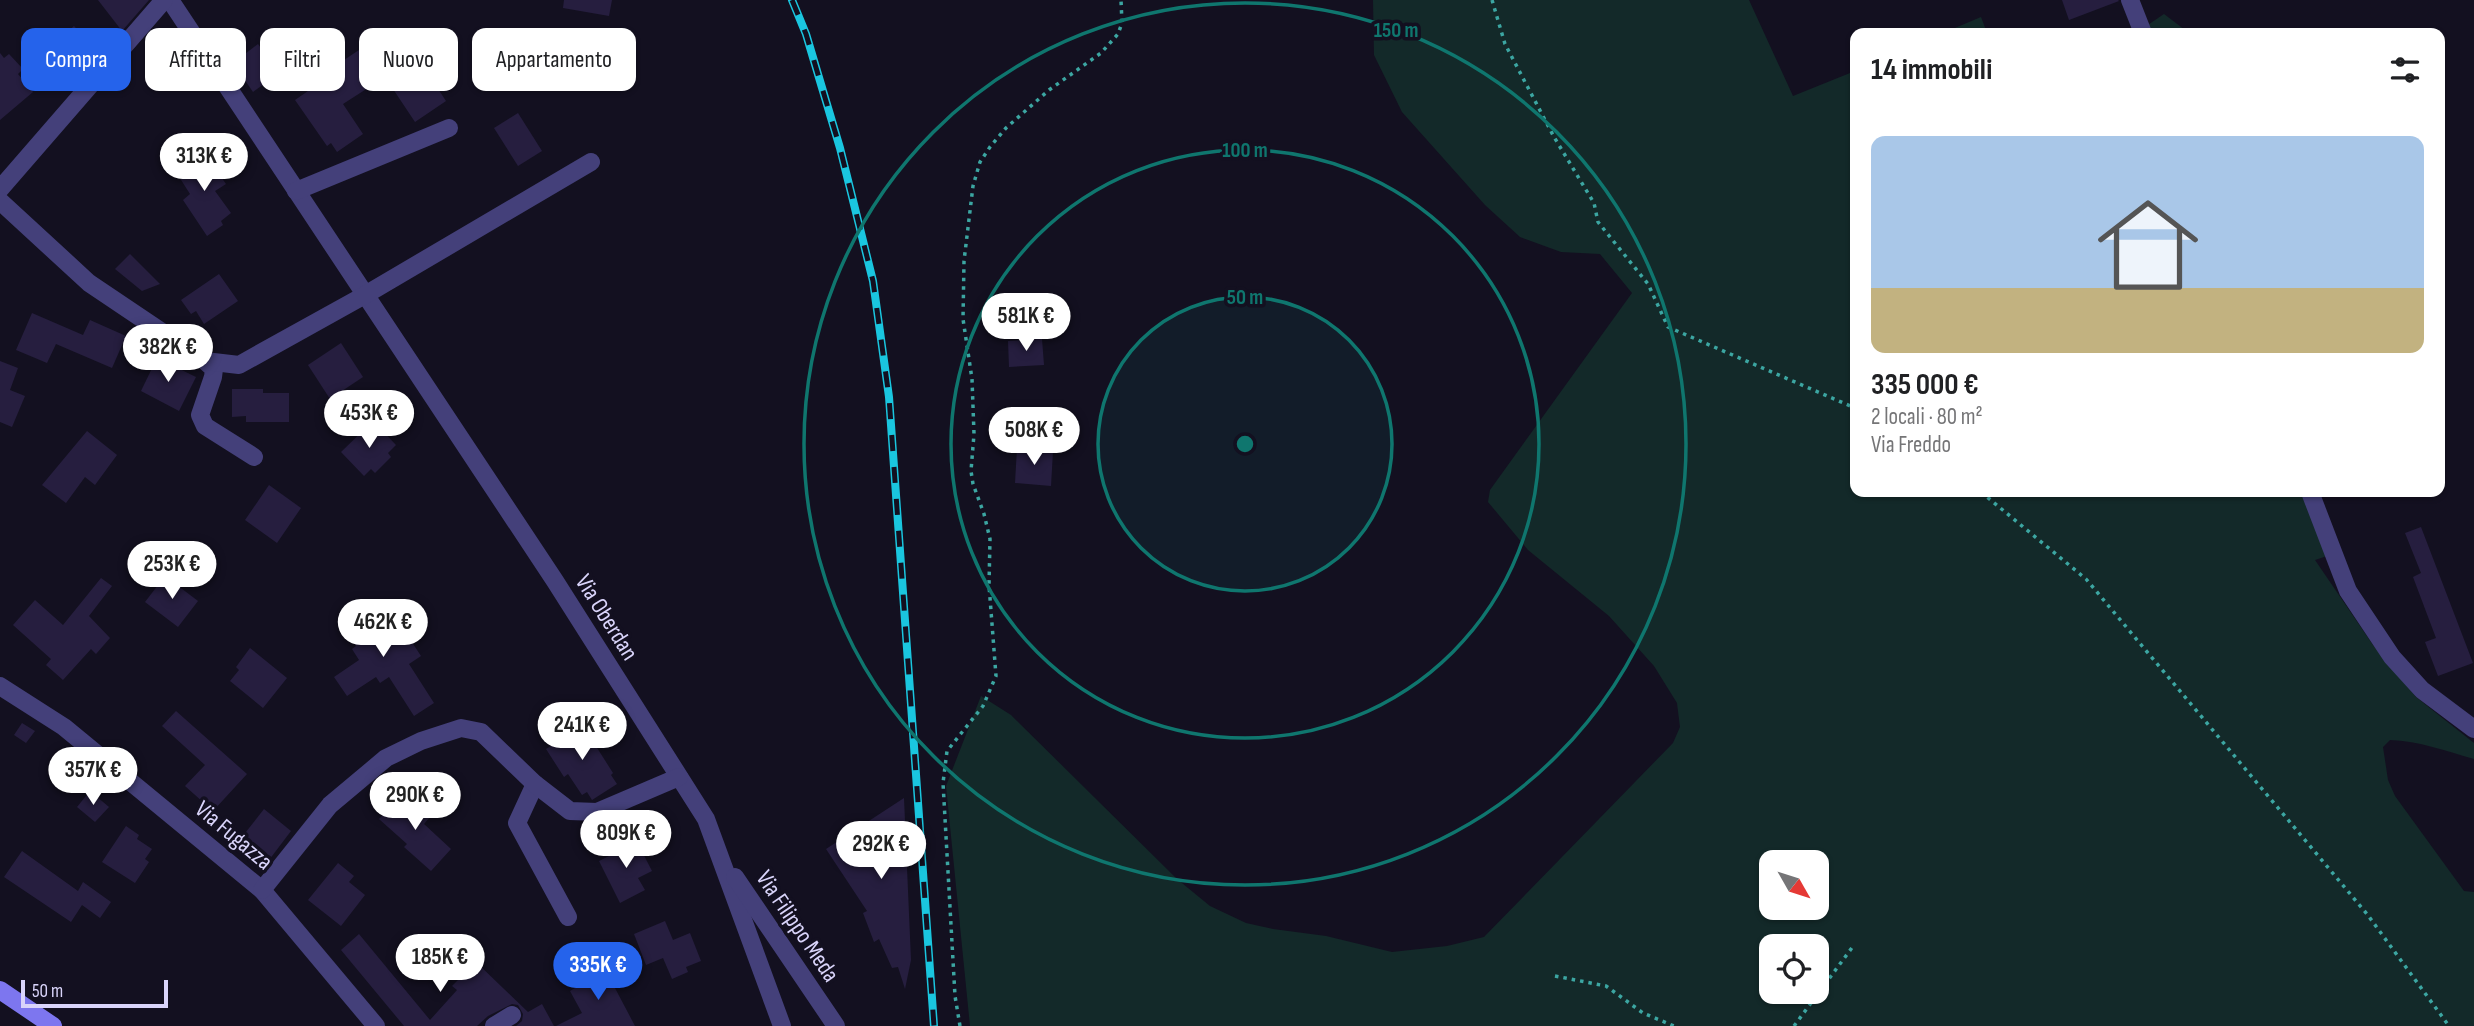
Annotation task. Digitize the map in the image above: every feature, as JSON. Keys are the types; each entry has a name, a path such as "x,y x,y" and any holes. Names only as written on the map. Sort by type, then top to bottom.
{"main road":[{"path":"0,990 54,1026"}],"street":[{"path":"0,189 164,0"},
{"name":"Via Oberdan","path":"170,0 555,581 706,819 782,1026"},
{"path":"2130,0 2141,28"},
{"path":"296,191 449,128"},
{"path":"205,361 239,365 365,295 591,162"},
{"path":"0,201 89,283 214,369 200,415 205,426 254,457"},
{"path":"2312,497 2348,591 2392,657 2422,690 2474,729"},
{"name":"Via Fugazza","path":"0,685 64,727 262,890 376,1026"},
{"path":"262,890 330,805 386,758 421,741 461,728 481,732 534,784 570,811 597,812 679,777"},
{"path":"534,784 517,823 568,916"},
{"name":"Via Filippo Meda","path":"719,854 836,1026"},
{"path":"494,1026 512,1015"}],"path":[{"path":"960,1026 943,783 947,751 983,706 996,676 989,585 990,539 972,484 972,379 963,319 964,261 973,186 981,162 1006,128 1049,90 1101,54 1112,42 1122,23 1121,0"},
{"path":"1492,0 1505,44 1553,137 1594,203 1598,222 1647,284 1668,327 1850,406"},
{"path":"1987,497 2086,579 2367,914 2449,1026"},
{"path":"1794,1026 1854,944"},
{"path":"1555,976 1606,986 1643,1013 1674,1026"}],"green space":[{"path":"1373,0 1749,0 1793,96 1850,73 1850,497 2306,497 2330,555 2315,560 2373,645 2416,697 2474,743 2474,759 2411,742 2390,740 2383,747 2388,780 2395,796 2464,891 2474,892 2474,1026 970,1026 946,786 981,696 1011,715 1177,879 1210,906 1246,923 1326,936 1392,952 1447,946 1484,937 1673,743 1680,727 1677,703 1654,666 1609,616 1528,550 1488,502 1490,490 1632,293 1600,254 1561,252 1520,237 1485,205 1402,112 1374,55"},
{"path":"2164,14 2182,28 2143,28"},
{"path":"1981,17 1985,28 1955,28"}],"building":[{"path":"98,0 149,0 125,28 120,28"},
{"path":"564,0 612,0 609,16 563,8"},
{"path":"2062,0 2118,0 2119,1 2069,20"},
{"path":"258,44 260,47 260,87 253,92 246,82 246,53"},
{"path":"359,50 359,91 363,91 343,104 363,134 337,152 331,143 327,146 295,100 308,91 345,91 345,59"},
{"path":"0,53 4,58 9,54 21,67 18,74 21,78 21,91 33,92 0,120"},
{"path":"394,91 439,91 446,101 415,122"},
{"path":"518,113 542,151 518,166 494,128"},
{"path":"204,152 226,184 215,191 231,213 221,221 223,225 207,236 183,200 190,194 176,172"},
{"path":"130,254 160,284 142,291 115,269"},
{"path":"219,274 238,301 204,324 196,311 191,314 181,300"},
{"path":"32,313 83,335 90,320 126,336 112,368 56,344 47,363 16,350"},
{"path":"1042,339 1044,365 1009,367 1008,341"},
{"path":"341,343 363,377 330,399 308,365"},
{"path":"157,358 196,377 179,411 141,391"},
{"path":"0,361 18,368 10,390 25,396 12,427 0,422"},
{"path":"232,389 263,389 263,393 289,393 289,422 246,422 246,416 232,417"},
{"path":"373,421 396,445 388,453 391,457 375,473 371,469 364,476 341,452"},
{"path":"87,431 117,455 95,485 85,477 66,503 42,485"},
{"path":"1017,448 1053,451 1051,486 1015,483"},
{"path":"269,485 301,508 277,543 245,520"},
{"path":"2421,527 2473,663 2438,676 2425,642 2436,638 2413,577 2421,573 2405,533"},
{"path":"165,576 198,601 178,627 145,602"},
{"path":"101,578 112,586 89,616 110,638 96,654 91,649 63,680 46,665 51,659 13,625 35,600 63,625"},
{"path":"360,607 372,624 392,612 421,656 409,664 434,703 414,716 389,677 380,683 376,677 347,696 334,677 359,660 352,649 356,646 339,620"},
{"path":"250,648 287,678 263,708 230,681 239,670 236,667"},
{"path":"176,711 247,774 213,811 185,786 205,765 162,726"},
{"path":"580,721 613,773 611,775 617,784 592,800 587,792 582,795 568,774 564,777 546,749 559,741 557,737"},
{"path":"22,723 35,731 26,743 14,735"},
{"path":"90,791 109,807 95,822 77,807"},
{"path":"406,795 430,817 424,824 451,849 431,871 404,847 407,844 379,819 394,802 397,804"},
{"path":"904,798 911,960 905,989 898,967 892,968 879,939 874,942 863,913 867,911 826,849"},
{"path":"264,809 291,831 266,864 238,842"},
{"path":"126,826 139,835 137,839 152,849 145,859 149,862 135,883 102,862"},
{"path":"635,838 652,871 638,878 645,890 620,903 599,861 613,854 611,850"},
{"path":"22,851 78,891 83,882 111,902 100,918 82,905 71,922 4,877"},
{"path":"338,863 354,876 349,882 365,895 341,926 308,900"},
{"path":"665,921 673,940 690,933 701,961 686,967 688,972 672,979 663,958 646,965 634,934"},
{"path":"359,934 430,1020 457,990 452,986 476,962 528,1012 542,1004 554,1026 516,1026 522,1021 523,1014 518,1005 512,1004 488,1016 477,1026 404,1026 341,950"},
{"path":"597,969 600,975 606,971 635,1026 556,1026 582,1013 570,991 575,988 571,980 587,970 589,974"}],"railway":[{"path":"792,0 806,34 840,148 873,281 889,397 934,1026"}]}
